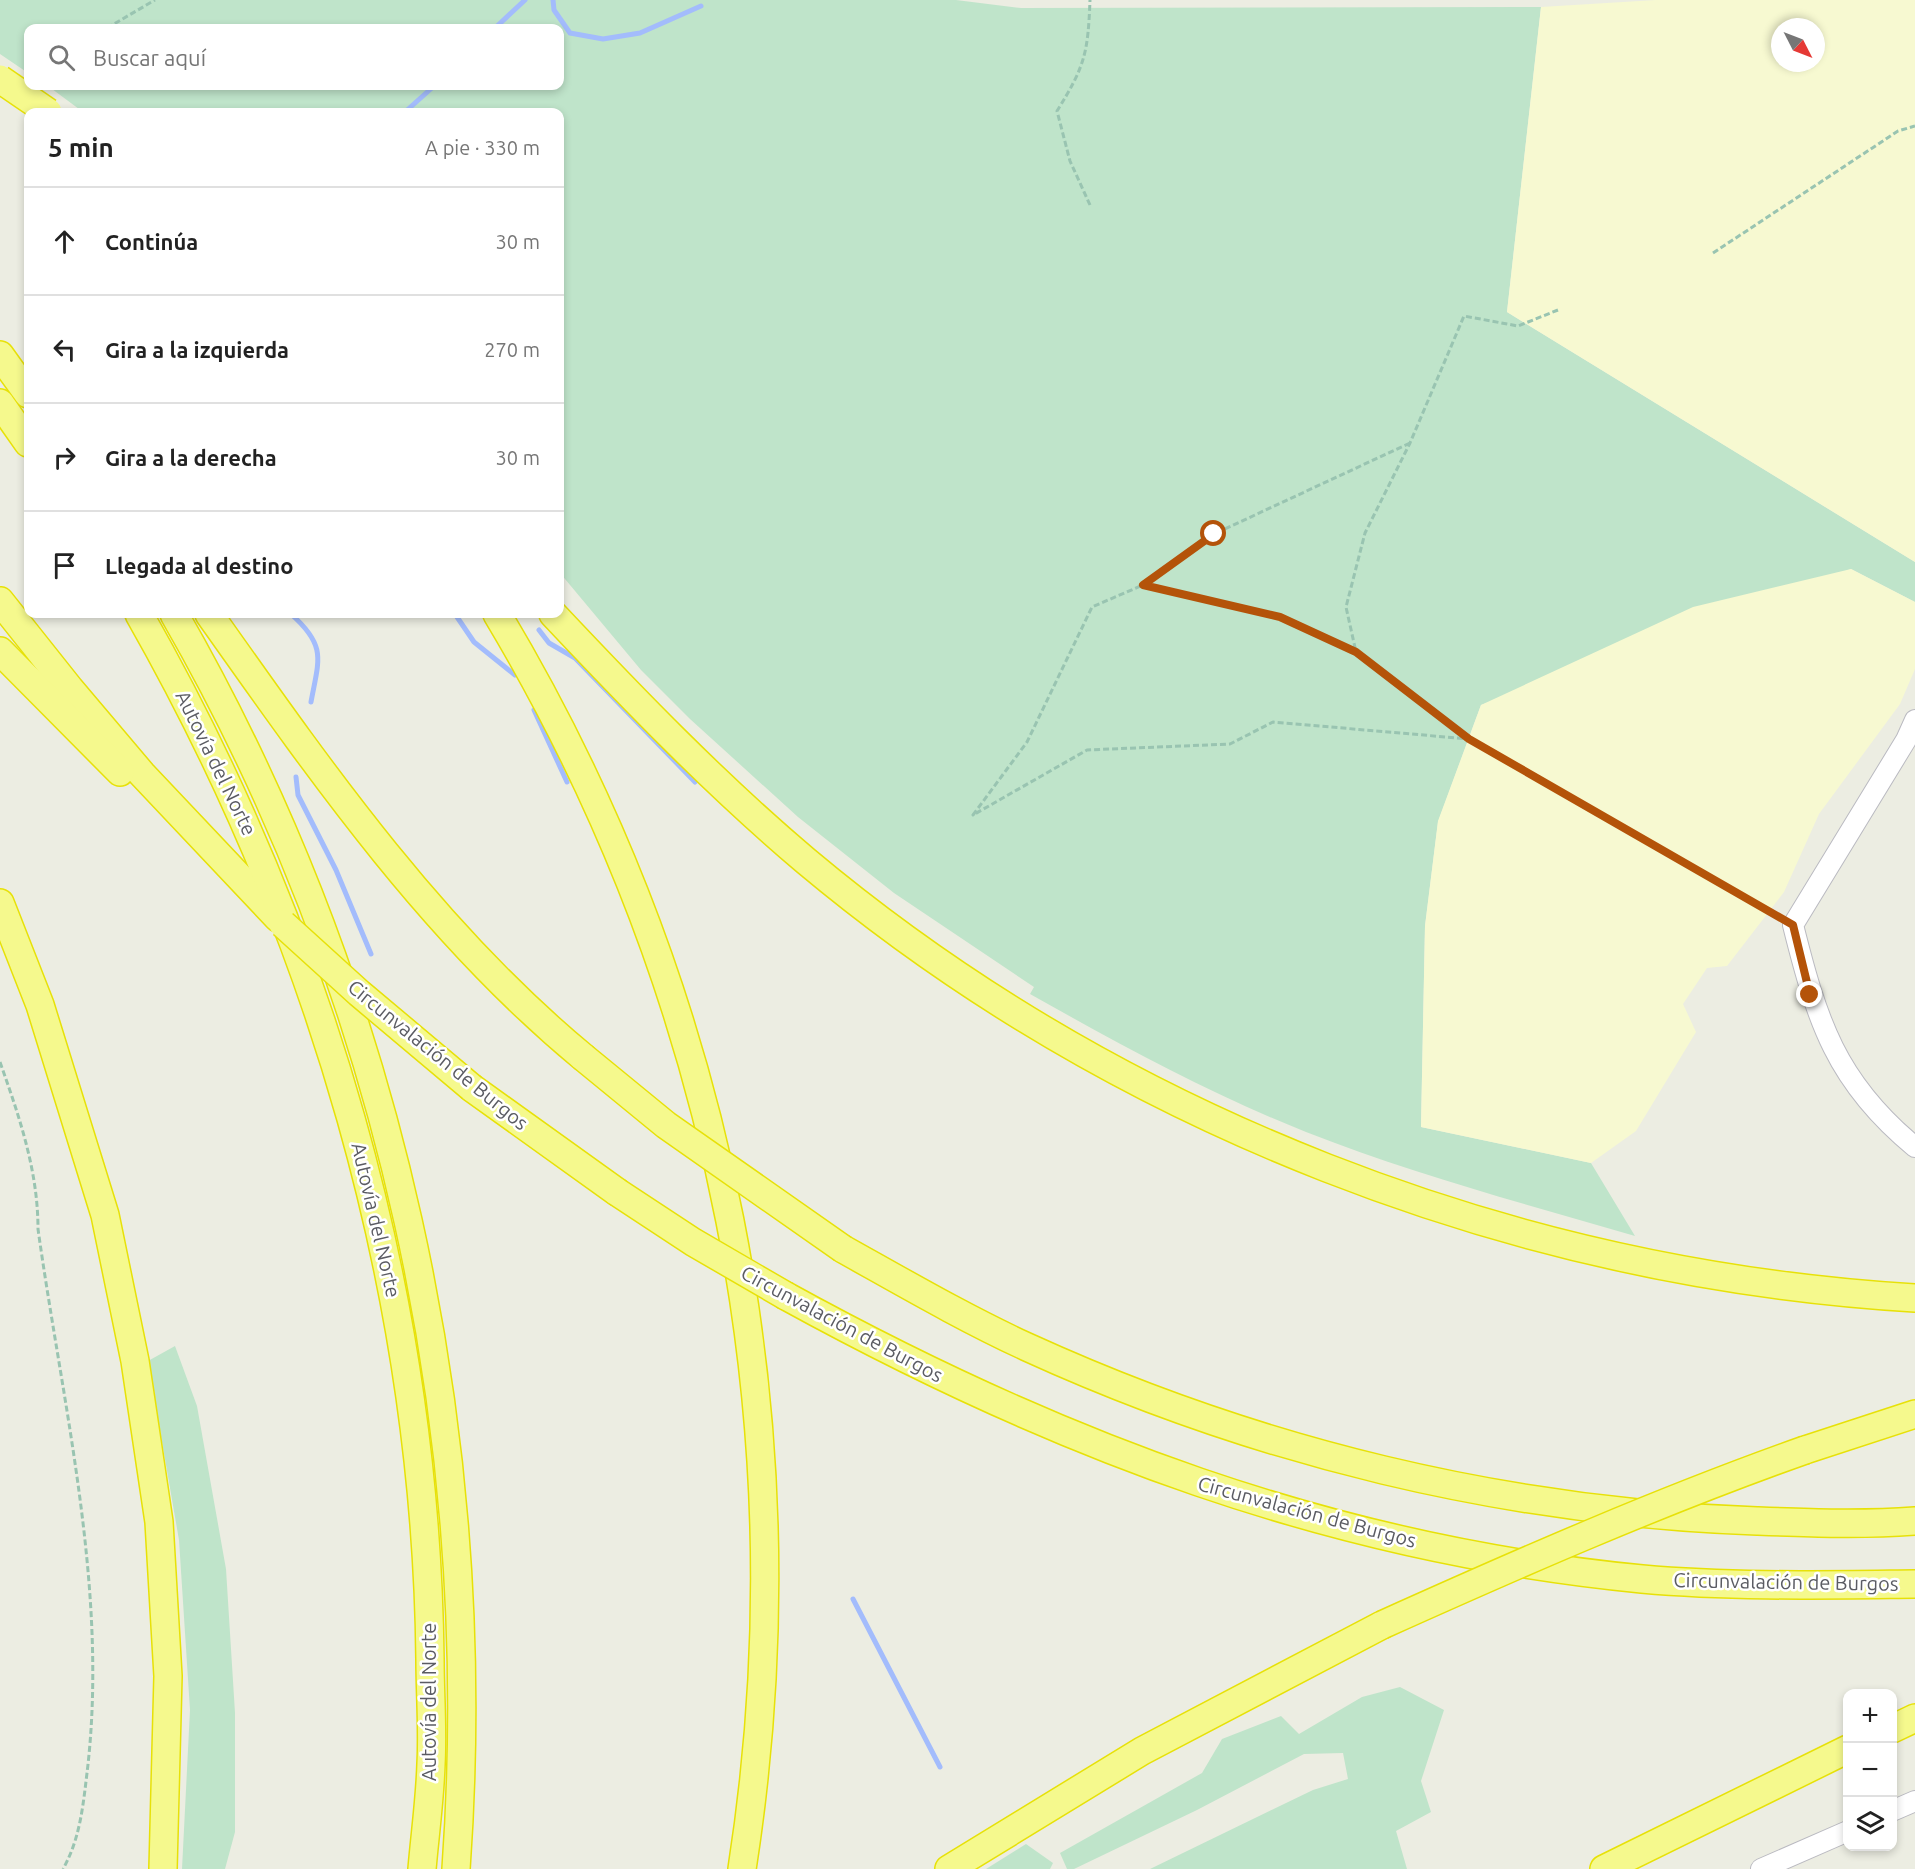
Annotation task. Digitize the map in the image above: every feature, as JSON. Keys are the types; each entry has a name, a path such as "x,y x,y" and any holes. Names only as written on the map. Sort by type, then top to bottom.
{"highway":[{"path":"0,79 42,108"},
{"path":"0,336 24,363"},
{"path":"0,355 24,388"},
{"path":"0,403 24,437"},
{"name":"Circunvalación de Burgos","path":"0,601 142,774 283,924 359,993 472,1088 617,1192 693,1242 786,1296 944,1379 1116,1453 1258,1503 1333,1524 1471,1554 1643,1579 1741,1584 1915,1584"},
{"name":"Autovía del Norte","path":"141,618 212,749 269,878 306,973 333,1055 355,1130 375,1212 410,1393 426,1547 431,1763 422,1869"},
{"name":"Autovía del Norte","path":"176,618 223,704 296,863 359,1039 386,1130 408,1222 427,1312 441,1404 459,1587 462,1693 456,1869"},
{"path":"212,618 294,734 420,895 493,974 583,1057 666,1125 843,1249 935,1301 1027,1347 1159,1402 1263,1439 1431,1483 1542,1503 1670,1518 1832,1524 1915,1521"},
{"path":"498,618 540,686 585,780 636,899 670,993 701,1093 725,1186 750,1332 760,1424 765,1516 766,1608 761,1710 752,1801 742,1869"},
{"path":"557,618 686,751 751,814 881,920 1016,1012 1081,1050 1209,1117 1274,1147 1360,1181 1511,1230 1665,1268 1829,1293 1915,1298"},
{"path":"0,651 249,897 283,924"},
{"path":"0,903 44,1015 105,1215 135,1361 159,1522 168,1676 163,1869"},
{"path":"949,1869 1142,1751 1382,1625 1575,1538 1708,1485 1915,1414"},
{"path":"1897,1726 1915,1718"},
{"path":"1604,1869 1843,1751"}],"street":[{"path":"1915,720 1906,740 1793,925 1810,995 1824,1032 1843,1068 1866,1098 1915,1147"},
{"path":"1897,1809 1915,1801"},
{"path":"1761,1869 1843,1833"}],"path":[{"path":"114,24 155,0"},
{"path":"1090,0 1088,48 1078,78 1057,111 1070,161 1090,205"},
{"path":"1713,254 1898,131 1915,126"},
{"path":"1356,652 1346,607 1365,533 1410,443 1464,316 1518,326 1558,310"},
{"path":"1410,443 1214,534 1143,585 1092,606 1027,742 973,815 1087,750 1230,744 1273,722 1469,739"},
{"path":"1143,585 1280,617 1356,652 1469,739 1793,925"},
{"path":"0,1062 22,1122 38,1199 41,1249 86,1550 92,1732 81,1817 72,1854 63,1869"}],"shaded area":[{"path":"0,0 956,0 1021,8 1541,7 1507,312 1915,562 1915,602 1851,569 1481,705 1438,822 1425,926 1421,1127 1591,1163 1635,1236 1428,1175 1306,1132 1200,1085 1030,994 1034,987 894,893 798,817 690,719 641,670 564,578 564,108 78,108 53,90 564,90 564,24 24,24 24,70 0,54"},
{"path":"175,1346 197,1406 226,1569 235,1713 235,1832 225,1869 182,1869 190,1710 179,1540 148,1361"},
{"path":"1400,1687 1444,1710 1421,1781 1431,1812 1396,1831 1407,1869 1150,1869 1313,1790 1348,1779 1343,1753 1304,1754 1197,1810 1074,1869 1067,1869 1060,1853 1202,1773 1222,1739 1281,1716 1299,1734 1362,1697"},
{"path":"1026,1844 1053,1863 1050,1869 986,1869"}],"sand":[{"path":"1656,0 1915,0 1915,562 1507,312 1541,7"},
{"path":"1851,569 1915,602 1915,669 1900,704 1819,814 1784,892 1727,966 1707,968 1683,1004 1696,1032 1636,1131 1591,1163 1421,1127 1425,926 1438,821 1481,705 1693,607"}],"waterway":[{"path":"499,24 525,0"},
{"path":"553,0 554,10 564,24"},
{"path":"564,24 570,33 603,39 640,33 701,6"},
{"path":"409,108 430,90"},
{"path":"295,618 310,635 318,654 311,702"},
{"path":"458,618 474,642 515,675"},
{"path":"539,630 549,643 575,658 695,782"},
{"path":"534,710 567,782"},
{"path":"296,777 298,795 336,870 371,954"},
{"path":"853,1599 940,1767"}],"route":[{"path":"1214,534 1143,585 1280,617 1356,652 1469,739 1793,925 1810,995"}]}
